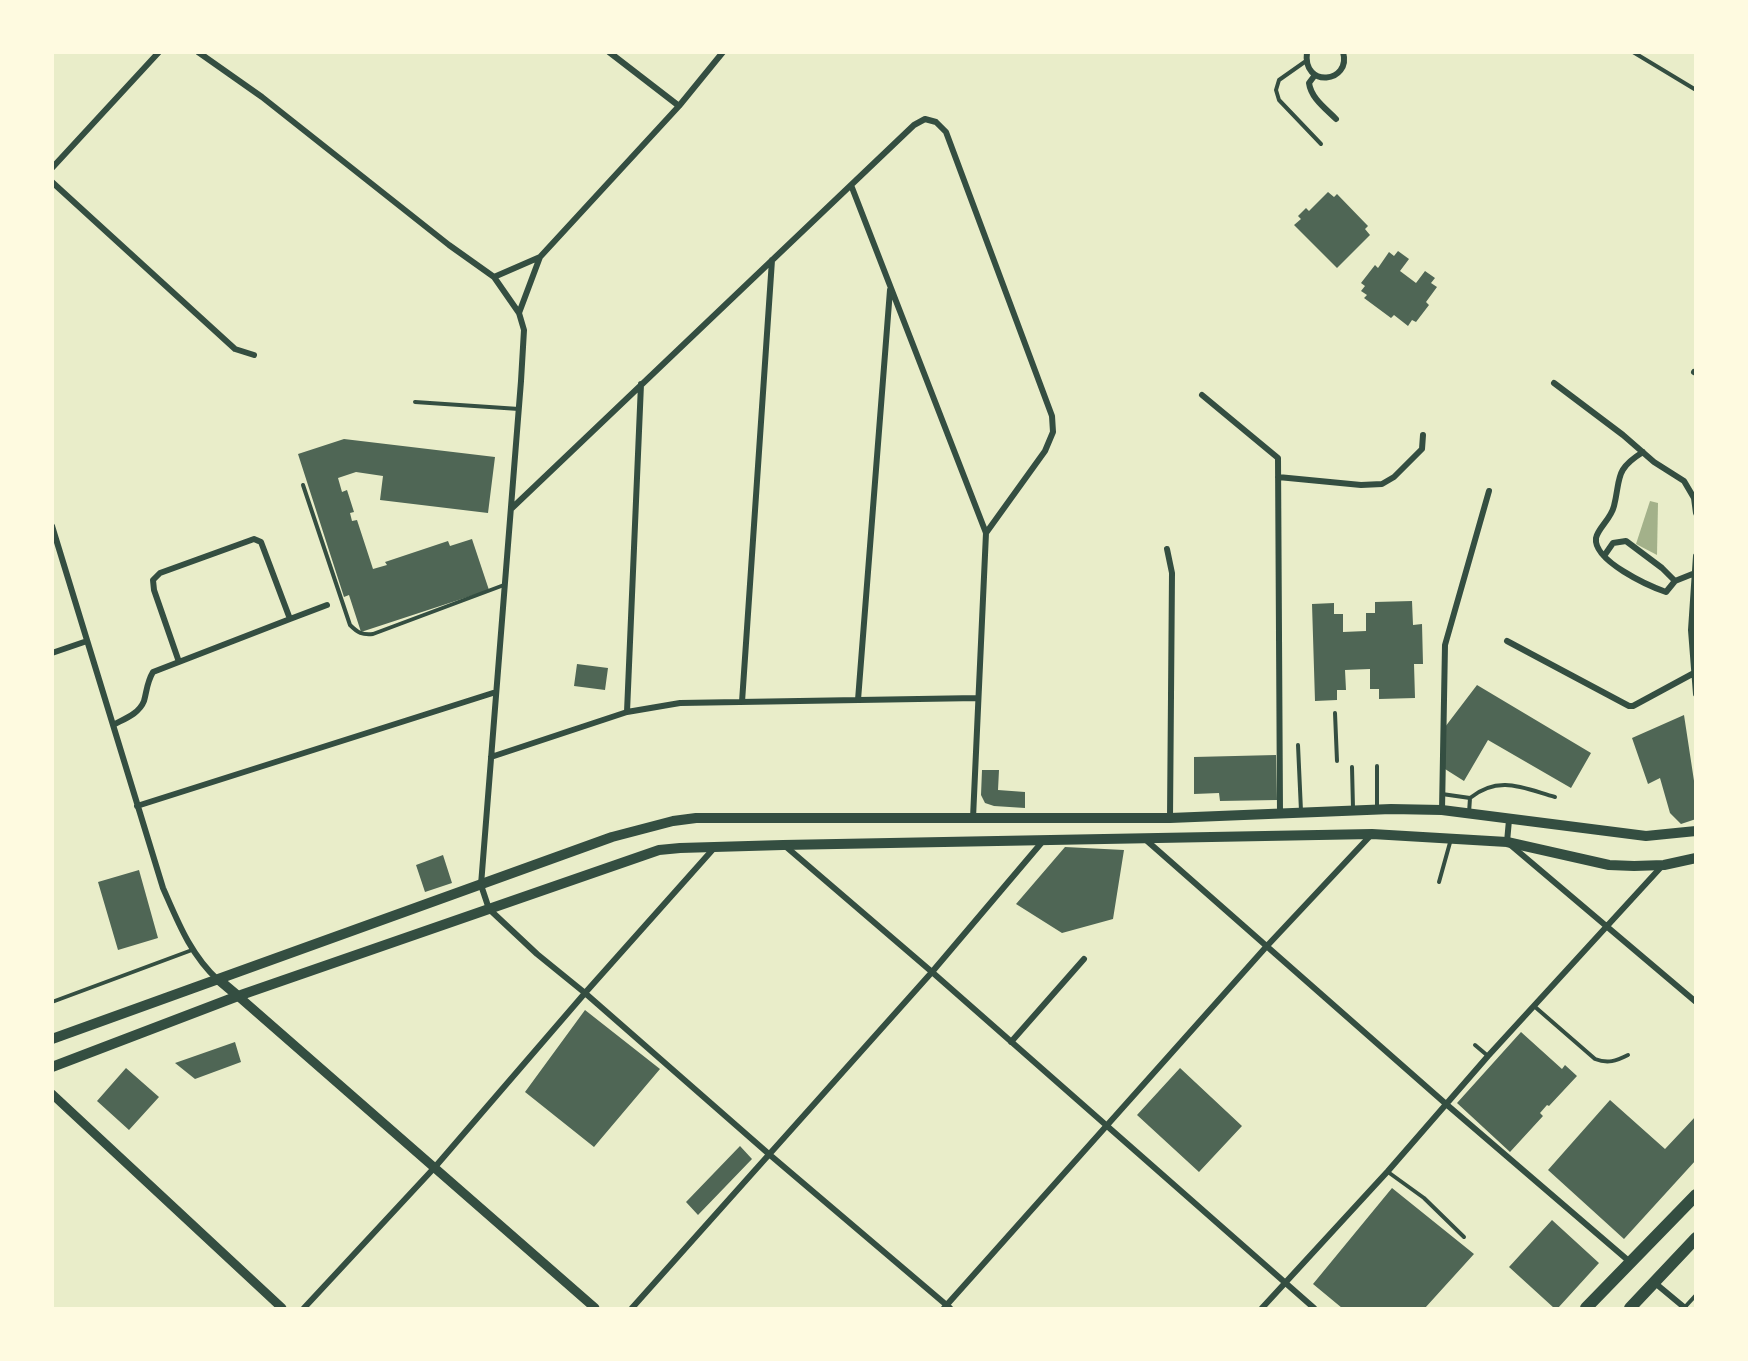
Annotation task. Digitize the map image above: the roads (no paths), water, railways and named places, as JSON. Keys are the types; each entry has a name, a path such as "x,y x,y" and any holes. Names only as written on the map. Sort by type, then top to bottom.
{"highway":[{"path":"1586,1308 1695,1195"},
{"path":"1637,1306 1695,1238"}],"main road":[{"path":"52,1039 612,837 673,821 696,818 1170,818 1377,809 1442,810 1646,836 1695,831"},
{"path":"52,1067 238,996 658,850 783,845 1372,834 1507,842 1609,865 1664,864 1695,858"},
{"path":"219,980 238,996"}],"street":[{"path":"52,168 159,52"},
{"path":"198,52 262,97 449,245 494,277 519,314 524,330 519,409 481,885 489,909 537,954 947,1307 1266,948 1372,834"},
{"path":"609,52 619,56 679,106"},
{"path":"519,314 540,257 679,106 723,52"},
{"path":"1307,52 1306,61 1309,69 1315,75 1323,78 1332,77 1339,72 1344,65 1343,52"},
{"path":"1315,75 1309,83 1310,90 1316,100 1336,119"},
{"path":"511,509 914,125 926,119 936,122 945,132 1052,416 1053,432 1045,451 986,533"},
{"path":"52,182 235,349 254,355"},
{"path":"851,185 986,533 973,818"},
{"path":"494,277 540,257"},
{"path":"742,702 772,260"},
{"path":"858,700 891,287"},
{"path":"1554,383 1623,435 1654,462 1684,481 1694,498 1695,513"},
{"path":"627,712 641,384"},
{"path":"1202,395 1278,458 1280,813"},
{"path":"1278,477 1360,485 1382,484 1394,477 1422,449 1423,435"},
{"path":"1643,452 1623,467 1610,519 1596,538 1598,548 1618,568 1666,592 1675,581 1695,573"},
{"path":"1442,810 1445,645 1490,491"},
{"path":"52,526 163,888 193,950 219,980"},
{"path":"179,662 154,590 153,580 160,573 257,540 261,542 290,619"},
{"path":"1604,556 1613,543 1626,542 1662,568 1675,581"},
{"path":"1167,549 1172,573 1170,818"},
{"path":"1695,556 1691,630 1695,694"},
{"path":"113,725 137,712 144,702 146,686 153,672 327,605"},
{"path":"52,653 87,641"},
{"path":"1506,641 1629,706 1633,706 1694,673"},
{"path":"137,806 496,692"},
{"path":"491,757 627,712 680,703 978,698"},
{"path":"1509,820 1507,842 1695,1002"},
{"path":"1146,840 1266,948 1630,1262"},
{"path":"632,1308 932,972 1043,841"},
{"path":"783,845 932,972 1314,1308"},
{"path":"304,1308 435,1167 715,847"},
{"path":"1262,1308 1664,864"},
{"path":"1011,1042 1084,959"},
{"path":"238,996 595,1308"},
{"path":"52,1094 282,1308"},
{"path":"1655,1283 1685,1308"}],"lane":[{"path":"1633,52 1695,90"},
{"path":"1306,61 1279,80 1276,90 1279,100 1322,144"},
{"path":"415,402 519,409"},
{"path":"303,485 350,625 357,633 373,634 505,585"},
{"path":"1335,713 1337,761"},
{"path":"1298,745 1301,812"},
{"path":"1352,766 1353,809"},
{"path":"1377,766 1377,809"},
{"path":"1469,814 1470,798 1480,789 1506,783 1555,797"},
{"path":"1442,794 1470,798"},
{"path":"1439,882 1452,838"},
{"path":"52,1002 193,950"},
{"path":"1534,1006 1595,1059 1604,1063 1615,1062 1628,1055"},
{"path":"1475,1045 1488,1056"},
{"path":"1388,1171 1424,1198 1464,1237"},
{"path":"1685,1308 1695,1295"}]}
